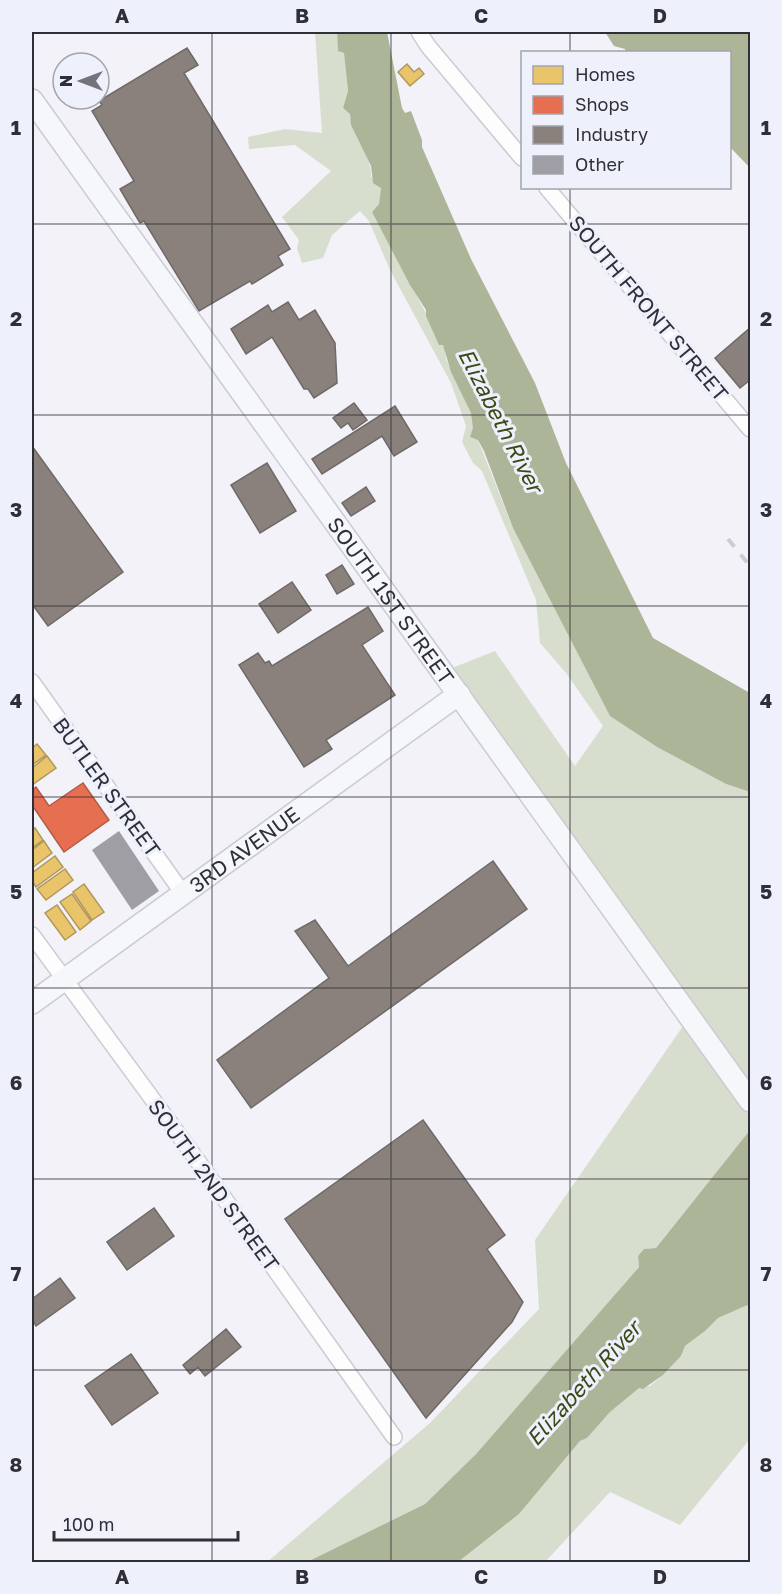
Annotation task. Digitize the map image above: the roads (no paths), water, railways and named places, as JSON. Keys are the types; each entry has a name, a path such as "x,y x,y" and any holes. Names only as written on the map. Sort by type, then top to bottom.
{"street":[{"path":"419,32 432,51 521,158"},
{"name":"SOUTH 1ST STREET","path":"32,100 750,1101"},
{"name":"SOUTH FRONT STREET","path":"548,189 750,429"},
{"name":"BUTLER STREET","path":"32,682 182,892"},
{"name":"3RD AVENUE","path":"32,1003 182,892 459,694"},
{"name":"SOUTH 2ND STREET","path":"32,935 192,1153 394,1437"}],"water":[{"name":"Elizabeth River","path":"337,32 387,32 402,108 405,113 411,111 422,140 422,147 471,259 535,383 566,463 653,638 750,693 750,792 726,784 657,747 610,716 513,528 484,451 478,440 470,437 473,428 471,413 451,372 443,345 439,345 426,316 426,310 410,285 372,212 379,204 381,188 373,183 371,166 351,125 350,114 343,108 348,91 344,53 338,51"},
{"path":"605,32 750,32 750,168 731,148 731,51 625,51 625,49 614,46"},
{"name":"Elizabeth River","path":"750,1130 750,1304 718,1318 685,1346 681,1356 663,1375 643,1389 639,1388 610,1412 587,1438 580,1441 519,1514 458,1562 307,1562 425,1504 476,1454 639,1267 638,1256 644,1249 656,1248"}],"railway":[{"path":"728,539 750,566"}]}
